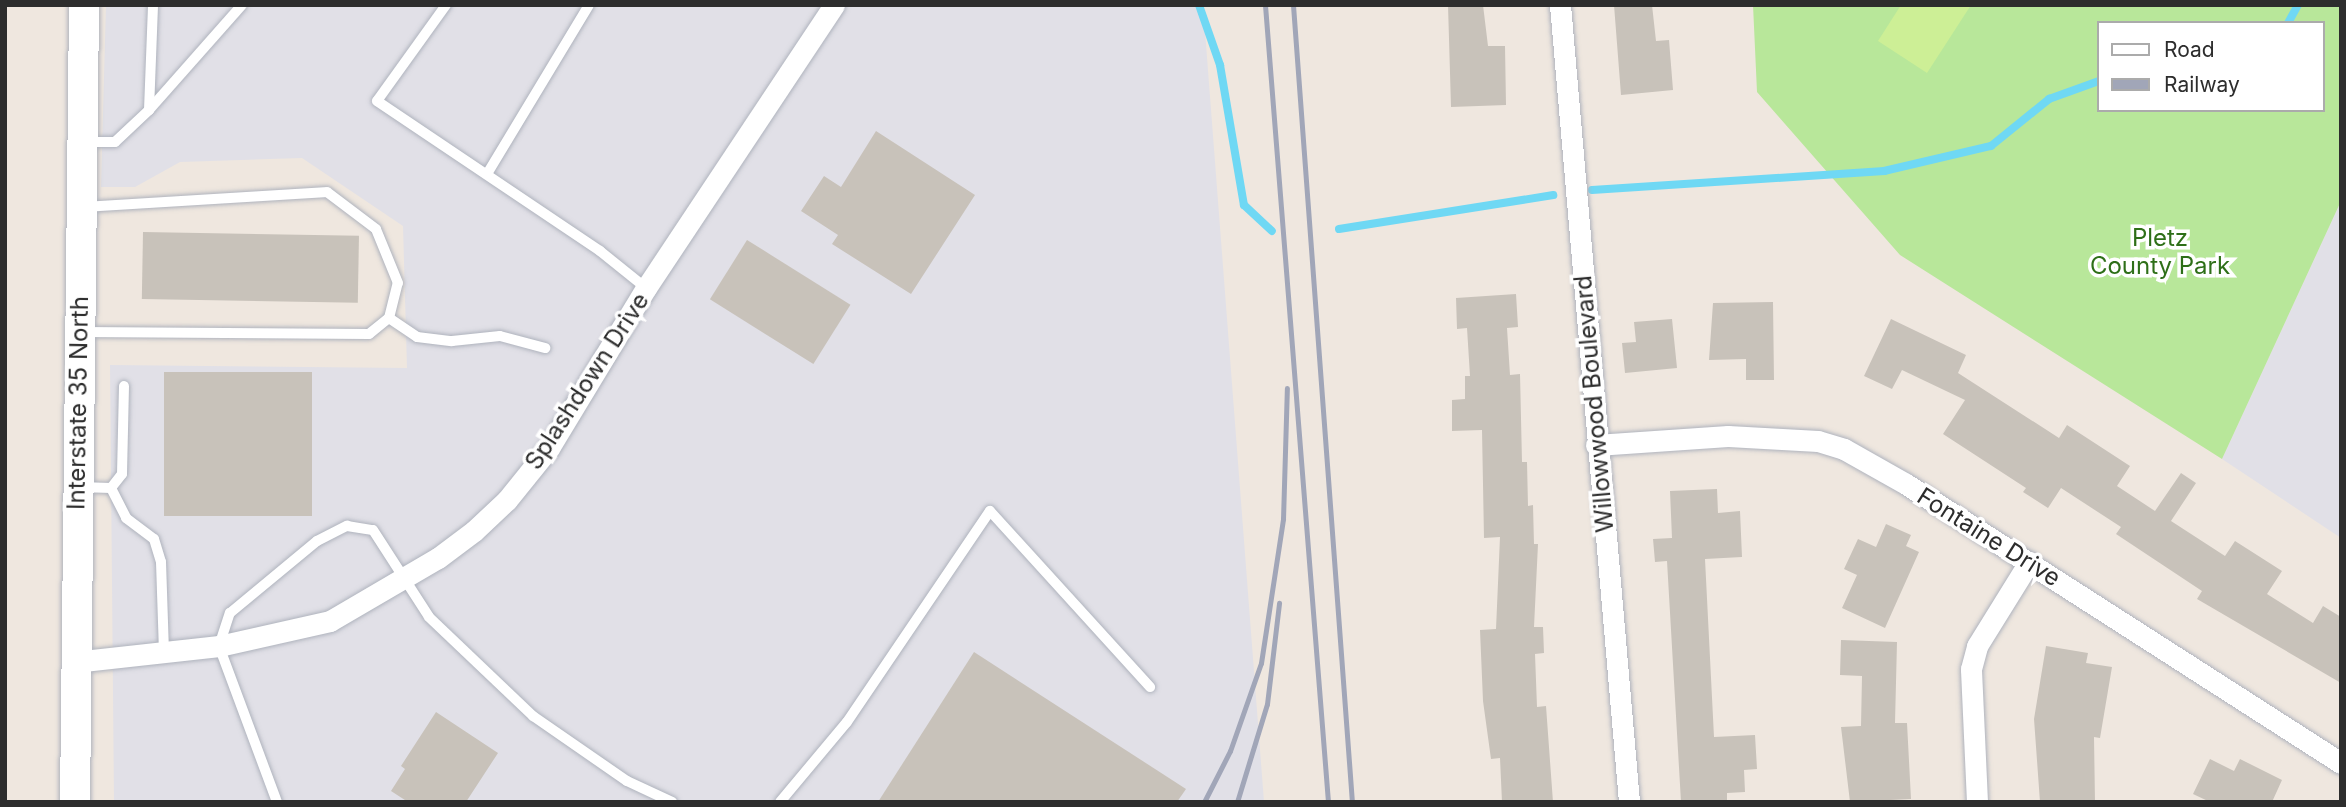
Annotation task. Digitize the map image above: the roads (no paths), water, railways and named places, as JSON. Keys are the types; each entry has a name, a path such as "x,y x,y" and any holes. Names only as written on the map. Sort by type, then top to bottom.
{"main road":[{"name":"Interstate 35 North","path":"75,802 74,662 84,5"}],"street":[{"name":"Splashdown Drive","path":"74,662 219,646 330,621 406,577 465,538 507,500 550,448 646,288 834,5"},
{"name":"Willowwood Boulevard","path":"1560,5 1596,445 1615,608 1629,802"},
{"name":"Fontaine Drive","path":"1596,445 1728,436 1818,441 1844,449 1896,478 2029,562 2341,764"},
{"path":"1977,802 1971,669 1977,646 2029,562"}],"lane":[{"path":"149,110 153,5"},
{"path":"82,142 116,142 149,110 242,5"},
{"path":"446,5 377,101 487,174 646,288"},
{"path":"487,174 589,5"},
{"path":"79,332 369,334 390,318 397,284 376,229 327,192 81,207"},
{"path":"390,318 417,337 452,341 500,336 545,348"},
{"path":"111,488 122,474 124,386"},
{"path":"76,486 111,488"},
{"path":"111,488 126,518 154,539 161,562 163,652"},
{"path":"780,802 847,722 990,511 1150,687"},
{"path":"276,802 219,646 230,613 317,541 347,526 373,530 406,577 429,617 533,716 627,781 672,802"}],"waterway":[{"path":"1199,5 1220,65 1244,205 1272,231"},
{"path":"2289,21 2298,5"},
{"path":"1592,190 1884,171 1991,146 2049,99 2098,81"},
{"path":"1339,229 1553,195"}],"railway":[{"path":"1265,5 1328,802"},
{"path":"1293,5 1352,802"},
{"path":"1204,802 1230,751 1261,663 1283,519 1287,388"},
{"path":"1237,802 1267,704 1279,603"}],"park label":[{"name":"Pletz County Park","path":"2160,252"}]}
